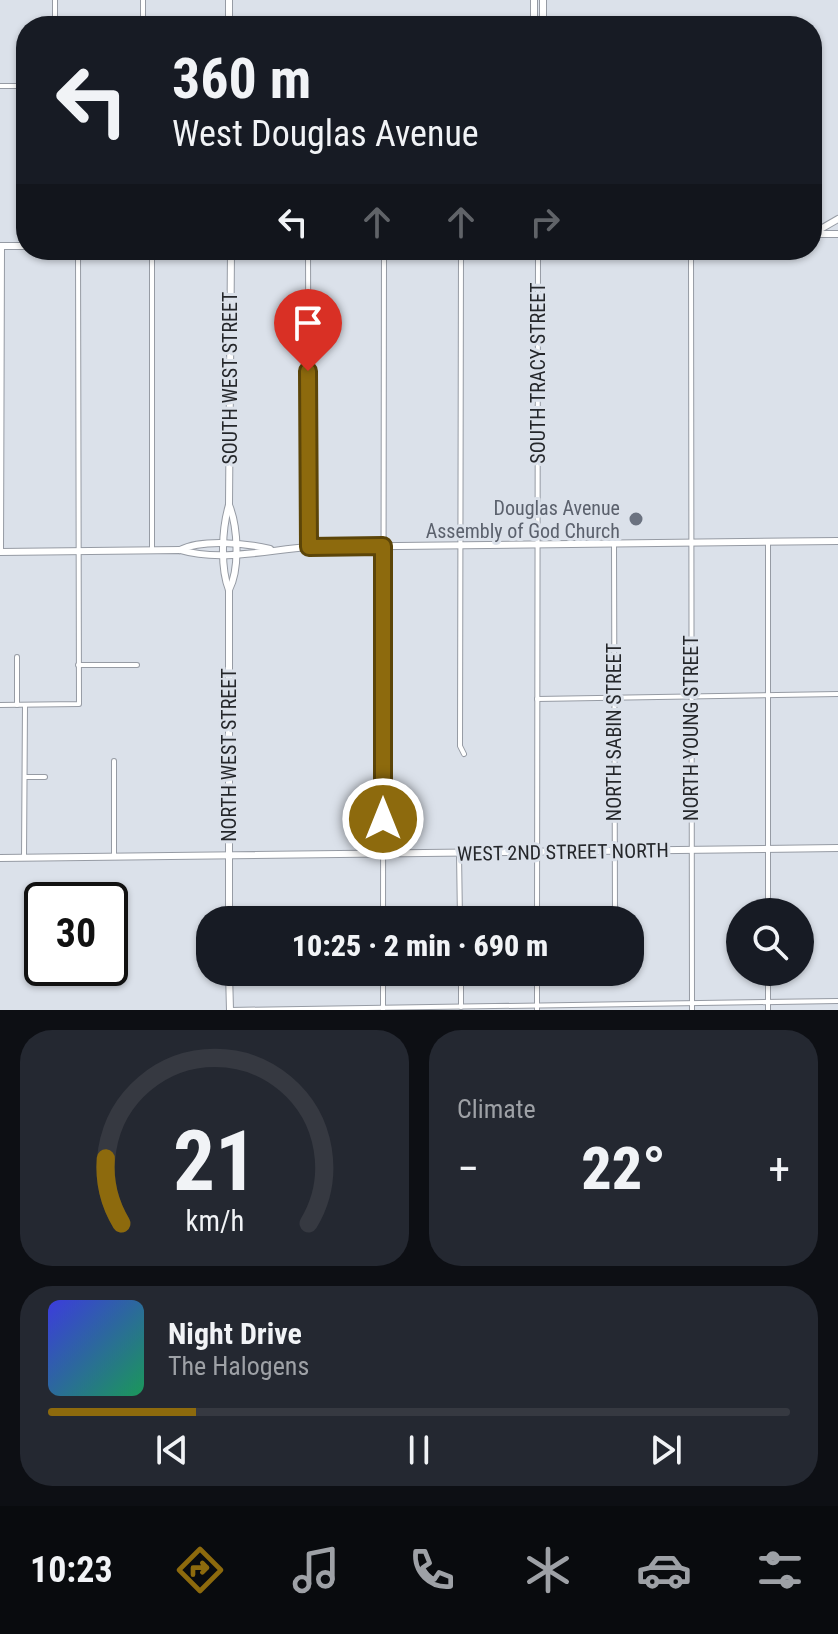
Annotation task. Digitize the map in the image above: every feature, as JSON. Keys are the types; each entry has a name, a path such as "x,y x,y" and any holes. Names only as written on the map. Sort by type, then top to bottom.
{"street":[{"path":"1,246 1,552 838,541"},
{"path":"0,705 79,704 78,260"},
{"path":"152,260 152,550"},
{"name":"SOUTH WEST STREET","path":"225,549 229,505 231,260"},
{"path":"308,260 309,547"},
{"path":"383,906 384,260"},
{"path":"461,260 460,746 464,754"},
{"name":"SOUTH TRACY STREET","path":"537,906 538,260"},
{"name":"NORTH YOUNG STREET","path":"691,260 692,1007"},
{"name":"SOUTH WEST STREET","path":"229,505 235,520 234,550"},
{"path":"768,541 768,898"},
{"name":"NORTH SABIN STREET","path":"614,544 615,906"},
{"name":"NORTH WEST STREET","path":"225,549 229,590 229,906"},
{"name":"NORTH WEST STREET","path":"229,590 234,581 234,550"},
{"path":"17,657 17,705"},
{"path":"78,665 137,665"},
{"path":"537,699 838,694"},
{"path":"24,858 25,705"},
{"path":"114,761 114,857"},
{"path":"25,777 45,777"},
{"name":"WEST 2ND STREET NORTH","path":"0,858 838,848"},
{"path":"459,853 460,906"},
{"path":"229,986 230,1010 692,1007 838,1001"},
{"path":"383,986 383,1009"},
{"path":"461,986 461,1007"},
{"path":"537,986 537,1008"},
{"path":"768,986 768,1010"}],"place":[{"name":"Douglas Avenue Assembly of God Church","path":"636,519"}],"route":[{"path":"308,371 309,547 383,546 383,819"}]}
